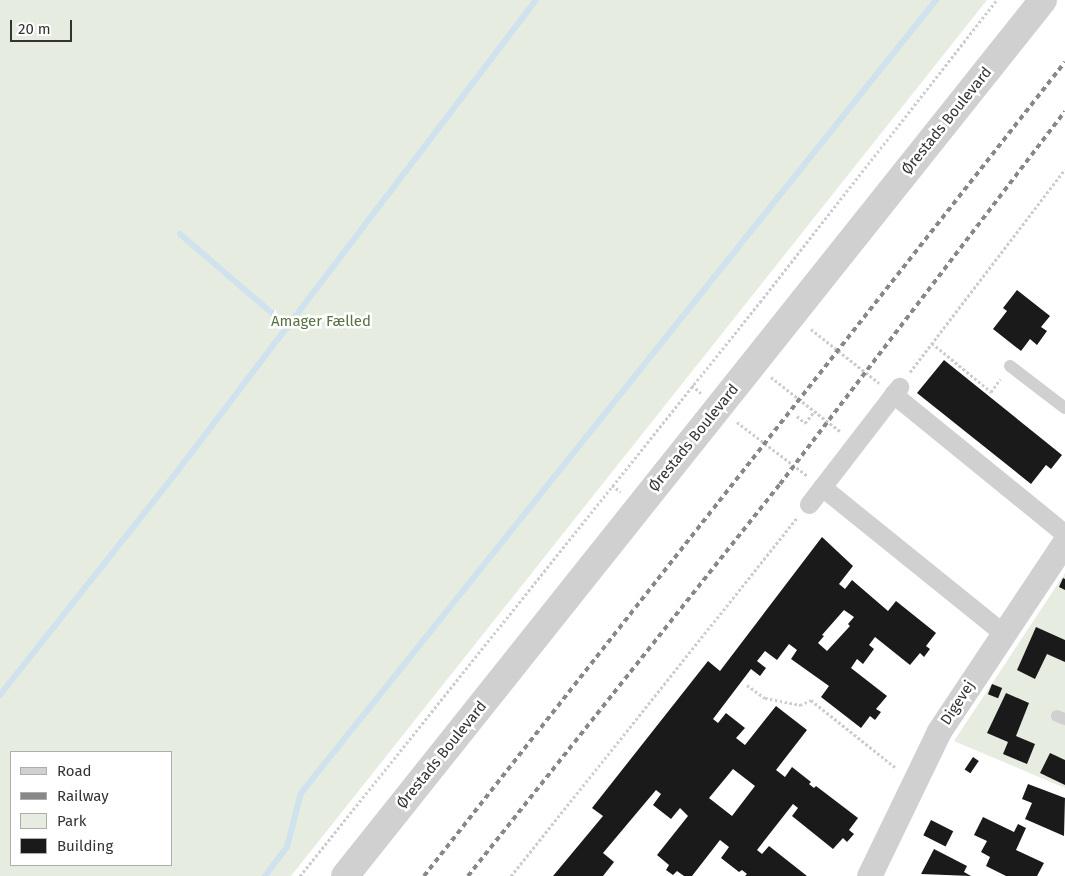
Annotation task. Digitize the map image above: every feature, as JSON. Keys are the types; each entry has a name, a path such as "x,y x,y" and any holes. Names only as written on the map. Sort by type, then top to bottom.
{"street":[{"name":"Ørestads Boulevard","path":"345,876 1043,0"},
{"path":"808,504 896,391 1065,534"},
{"path":"822,487 1004,634"},
{"name":"Digevej","path":"869,876 939,731 1065,541"}],"lane":[{"path":"1010,366 1065,408"}],"path":[{"path":"300,876 997,0"},
{"path":"793,315 896,391 1065,169"},
{"path":"932,342 991,392 1010,366"},
{"path":"754,364 855,443"},
{"path":"692,385 822,487"},
{"path":"797,416 805,423 814,412"},
{"path":"511,876 808,504"},
{"path":"748,685 765,698 800,705 811,700 914,782"}],"green space":[{"name":"Amager Fælled","path":"0,0 987,0 291,876 0,876"},
{"path":"1065,573 1065,788 954,741"}],"building":[{"path":"1017,290 1050,316 1041,327 1047,331 1037,345 1030,339 1021,351 993,329 1007,311 1003,308"},
{"path":"944,360 1062,455 1051,469 1046,465 1031,484 917,393"},
{"path":"822,537 853,566 839,584 845,589 852,580 888,611 896,601 936,633 926,646 930,649 924,657 920,653 910,665 875,637 869,645 874,649 863,664 857,659 851,668 887,696 876,709 881,712 875,720 870,716 861,728 821,697 829,686 791,659 797,650 789,644 777,660 765,651 757,661 766,668 760,676 751,669 713,719 718,723 726,713 745,728 736,738 745,745 776,706 807,730 776,770 785,777 792,767 811,782 809,784 814,788 816,786 858,818 849,830 854,834 847,842 843,838 833,849 792,816 798,808 793,804 757,850 762,854 769,846 807,876 745,876 747,874 742,870 739,872 721,858 729,847 720,840 692,876 684,876 677,871 673,875 666,870 669,865 657,855 688,816 680,808 671,819 653,805 661,794 656,790 603,853 614,862 603,876 553,876 603,816 592,808 708,661 720,671","holes":["844,610 854,617 848,624 850,626 827,651 818,643 824,636 822,635","733,769 755,786 732,816 709,798"]},
{"path":"1063,578 1065,579 1065,590 1059,587"},
{"path":"1036,627 1065,640 1065,662 1047,654 1035,679 1017,670"},
{"path":"992,684 1002,688 998,698 988,694"},
{"path":"1006,693 1029,703 1016,736 1035,744 1027,764 1003,754 1008,742 987,733"},
{"path":"1050,753 1065,760 1065,785 1040,773"},
{"path":"973,757 979,761 970,773 965,769"},
{"path":"1028,784 1065,798 1064,836 1025,819 1032,803 1022,799"},
{"path":"983,817 1014,832 1018,824 1026,828 1016,850 1044,863 1037,876 1006,876 986,866 990,857 981,852 987,841 974,835"},
{"path":"931,820 953,831 946,846 923,835"},
{"path":"934,849 967,866 964,872 971,876 921,874"}],"waterway":[{"path":"0,695 179,469 536,0"},
{"path":"265,876 287,847 301,793 936,0"},
{"path":"180,234 288,327"}],"railway":[{"path":"424,876 1065,62"},
{"path":"468,876 780,484 1065,111"}]}
